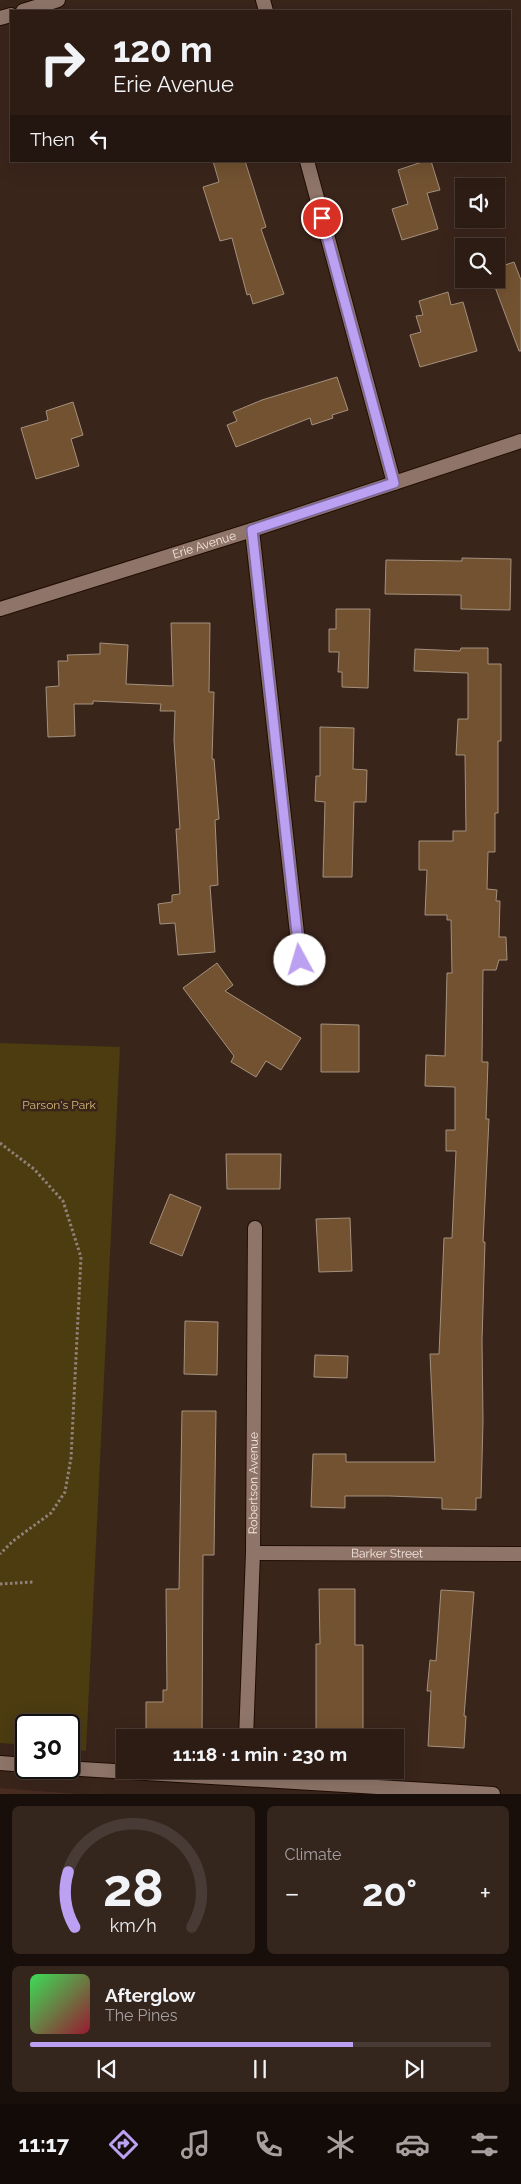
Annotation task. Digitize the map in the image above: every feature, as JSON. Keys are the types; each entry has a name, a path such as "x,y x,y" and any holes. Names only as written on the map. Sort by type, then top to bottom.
{"street":[{"path":"25,10 58,0"},
{"path":"307,162 394,483"},
{"name":"Erie Avenue","path":"0,609 252,530 521,441"},
{"path":"252,530 300,960"},
{"name":"Robertson Avenue","path":"246,1729 253,1553 255,1228"},
{"name":"Barker Street","path":"253,1553 521,1554"},
{"path":"0,1763 15,1764"},
{"path":"80,1769 116,1770"},
{"path":"297,1779 493,1794"}],"path":[{"path":"0,1143 34,1169 63,1201 81,1257 71,1458 65,1492 51,1513 13,1541 0,1554"},
{"path":"0,1584 33,1582"}],"shaded area":[{"path":"0,1788 76,1794 0,1794"}],"green space":[{"name":"Parson's Park","path":"0,1043 120,1047 86,1751 80,1750 80,1714 15,1714 15,1744 0,1743"}],"building":[{"path":"213,162 245,162 266,227 261,229 284,294 253,304 250,294 247,295 232,238 220,241 203,187 219,182"},
{"path":"422,162 431,162 440,190 427,193 438,229 402,240 392,209 408,204 398,170"},
{"path":"514,262 521,280 521,351 519,351 495,288 505,288 505,265"},
{"path":"448,292 451,305 463,302 477,351 420,367 410,335 421,332 416,316 423,315 419,301"},
{"path":"337,377 348,410 332,415 333,418 312,425 310,418 236,447 227,425 237,421 233,412 262,400"},
{"path":"73,402 83,435 71,439 79,466 36,479 21,428 48,420 46,411"},
{"path":"462,558 511,559 510,610 461,609 461,595 385,594 386,560 462,561"},
{"path":"336,609 370,609 368,688 342,687 342,672 338,672 339,652 329,652 329,629 336,629"},
{"path":"171,623 210,623 209,692 214,692 212,759 214,759 219,819 215,820 218,885 210,886 215,952 178,955 175,923 160,924 158,904 172,902 172,895 180,894 176,829 180,829 174,740 175,711 160,711 161,704 93,701 93,704 74,704 75,736 48,737 46,687 59,686 58,661 68,661 67,655 100,654 100,643 128,645 126,684 173,686"},
{"path":"461,648 488,648 488,664 501,664 501,741 498,741 498,813 495,813 495,852 488,852 487,889 497,890 496,901 500,901 499,937 506,937 507,960 499,960 496,970 483,970 482,1062 488,1062 486,1119 489,1119 483,1242 485,1242 481,1498 476,1498 476,1510 442,1509 442,1498 389,1496 345,1496 345,1508 311,1507 313,1454 346,1454 346,1462 435,1462 430,1354 439,1354 444,1238 452,1238 456,1151 446,1151 446,1130 455,1130 455,1087 425,1086 426,1055 445,1056 447,973 452,973 451,920 447,920 447,915 425,915 427,870 419,870 419,841 453,841 453,831 466,831 465,755 456,755 458,719 468,719 468,673 414,671 415,649 460,651"},
{"path":"320,727 354,728 353,769 367,770 366,802 354,802 352,877 323,877 325,802 315,801 316,776 320,776"},
{"path":"217,963 233,985 225,991 301,1038 281,1070 266,1061 256,1077 231,1062 234,1056 183,988"},
{"path":"321,1024 359,1025 359,1072 321,1072"},
{"path":"226,1154 281,1154 280,1189 227,1189"},
{"path":"170,1194 201,1207 182,1256 150,1243"},
{"path":"350,1218 352,1271 319,1272 316,1219"},
{"path":"185,1321 218,1322 217,1375 184,1374"},
{"path":"315,1355 348,1356 347,1378 314,1377"},
{"path":"182,1411 216,1411 214,1555 203,1555 202,1729 146,1729 146,1702 163,1702 163,1690 167,1690 166,1589 179,1589"},
{"path":"319,1589 355,1589 355,1645 363,1645 363,1729 316,1729 316,1644 320,1644"},
{"path":"441,1590 474,1592 464,1716 466,1716 464,1748 428,1746 431,1691 427,1691 430,1660 436,1661"}],"route":[{"path":"300,960 252,530 394,483 322,218"}]}
